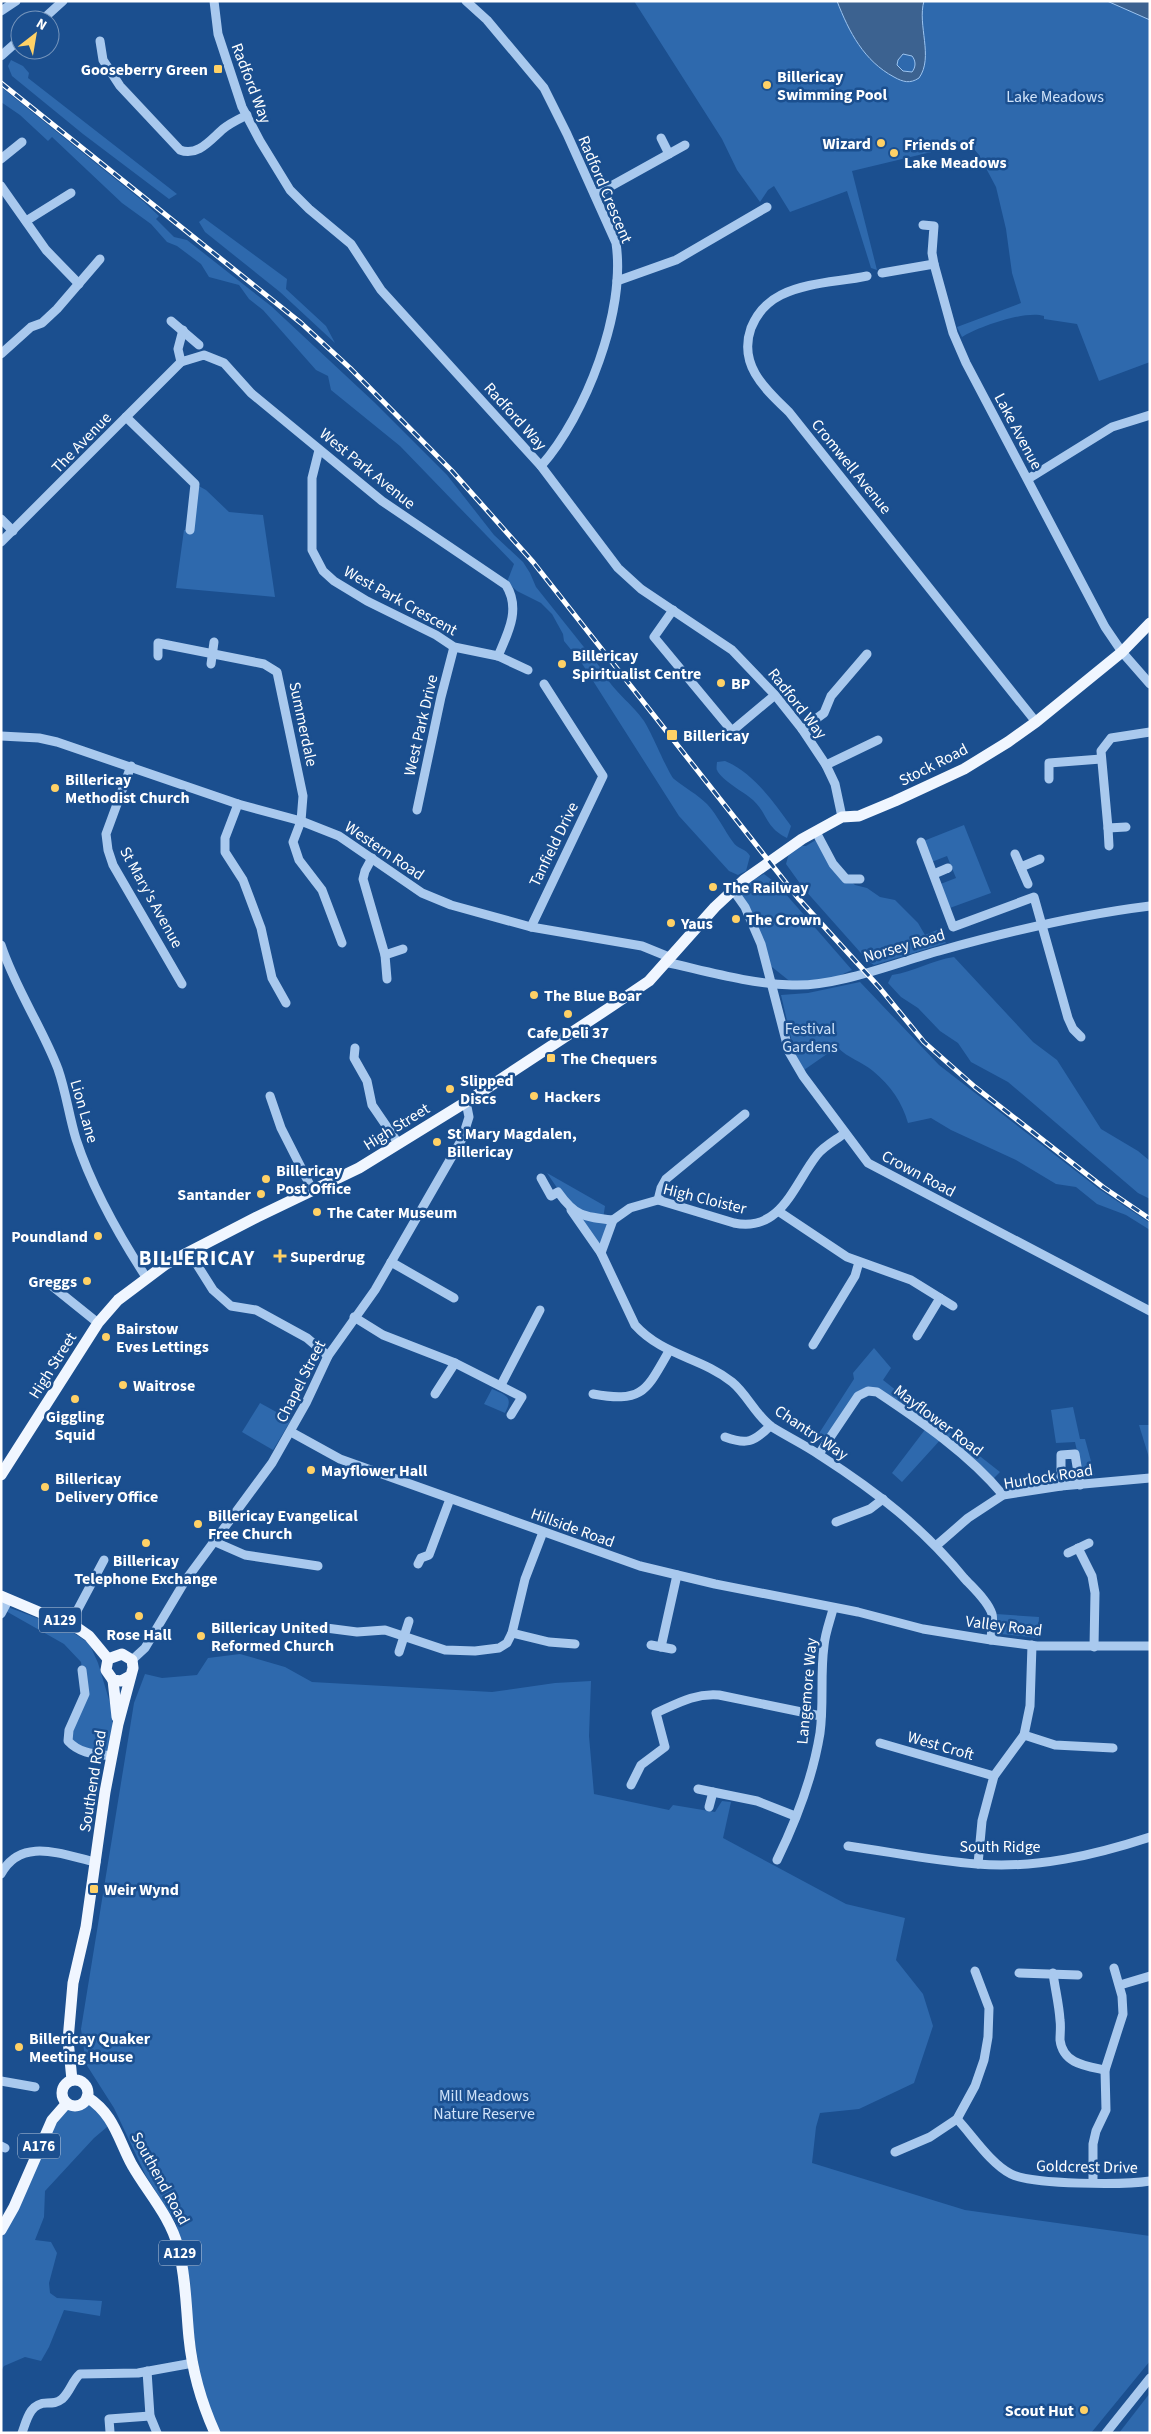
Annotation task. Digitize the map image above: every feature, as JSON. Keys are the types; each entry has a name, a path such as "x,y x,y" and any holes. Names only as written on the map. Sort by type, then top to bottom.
{"main road":[{"name":"Stock Road","path":"715,907 744,880 802,839 842,817 859,816 964,769 1036,722 1122,652 1150,624"},
{"name":"High Street","path":"1,1475 98,1323 118,1300 146,1277 189,1252 359,1168 466,1102 649,981 715,907"},
{"name":"A129","path":"5,1598 70,1624 89,1636 108,1659 106,1670 114,1680"},
{"path":"108,1659 122,1654 132,1660"},
{"name":"A129","path":"130,1676 133,1668 132,1660"},
{"path":"114,1680 121,1681 130,1676"},
{"name":"Southend Road","path":"72,2080 68,2040 73,1983 86,1927 105,1792 118,1724 130,1676"},
{"name":"Southend Road","path":"114,1680 118,1724"},
{"name":"A129","path":"66,2104 62,2092 65,2085 72,2080 84,2084 87,2097"},
{"path":"66,2104 78,2106 87,2097"},
{"name":"Southend Road","path":"87,2097 98,2104 113,2122 132,2166 162,2210 174,2234 181,2258 193,2363 215,2433"},
{"name":"A176","path":"1,2230 14,2207 52,2120 66,2104"}],"street":[{"path":"1,11 16,1"},
{"path":"53,10 63,1"},
{"name":"Radford Way","path":"214,1 218,34 247,114 260,141 290,190 309,210 351,244 381,290 541,466 618,568 641,589 732,650 775,695 802,728 826,765 835,784 842,817"},
{"name":"Radford Crescent","path":"466,1 487,20 544,88 616,243 618,261 617,280 604,344 593,380 585,399 551,454 541,466"},
{"path":"100,41 102,57 120,86 180,150 190,152 196,150 224,128 247,114"},
{"path":"661,138 670,154"},
{"path":"1,159 22,142"},
{"path":"595,195 685,145"},
{"path":"1,186 46,250 79,284"},
{"path":"26,221 71,193"},
{"path":"617,280 676,260 767,207"},
{"name":"Lake Avenue","path":"924,225 939,227 934,264 959,348 1105,627 1122,652 1150,684"},
{"path":"1,354 31,327 42,323 57,309 100,259"},
{"path":"882,273 934,264"},
{"name":"Cromwell Avenue","path":"867,276 804,287 768,303 755,318 748,338 751,367 765,389 789,412 1036,722"},
{"path":"171,321 199,345"},
{"path":"181,362 178,349 183,330"},
{"name":"West Park Avenue","path":"181,362 204,355 224,363 251,393 397,512 506,585 512,595 511,628 498,656"},
{"name":"The Avenue","path":"1,542 181,362"},
{"path":"1028,479 1112,427 1150,415"},
{"path":"126,417 194,484 190,530"},
{"name":"West Park Crescent","path":"319,450 312,478 312,550 323,571 334,581 367,601 436,635 454,647 498,656 528,670"},
{"path":"1,519 13,531"},
{"path":"673,610 654,637 732,732 775,695"},
{"name":"Summerdale","path":"158,656 158,639 264,664 277,672 303,796 301,821 293,842 295,852 322,890 342,944"},
{"path":"210,664 214,642"},
{"name":"West Park Drive","path":"417,810 440,697 454,647"},
{"path":"802,728 824,713 831,696 867,654"},
{"name":"Tanfield Drive","path":"531,927 603,776 544,684"},
{"path":"1109,846 1101,759 1104,744 1111,738 1150,732"},
{"name":"Western Road","path":"1,736 39,738 57,742 238,804 301,821 338,836 422,893 451,905 531,927 642,946 667,959"},
{"path":"826,765 878,740"},
{"path":"1049,779 1049,763 1101,759"},
{"name":"St Mary's Avenue","path":"131,766 106,834 108,850 113,865 182,984"},
{"path":"238,804 225,838 225,852 243,880 261,928 267,979 286,1004"},
{"path":"1108,828 1126,827"},
{"path":"816,832 833,864 846,879 860,880"},
{"path":"922,842 953,927 1031,891"},
{"path":"1015,854 1042,923 1068,1018 1073,1029 1081,1037"},
{"path":"372,858 365,870 364,879 385,955 387,979"},
{"path":"1021,867 1040,859"},
{"path":"934,874 948,868"},
{"name":"Crown Road","path":"733,890 746,907 762,944 789,1052 803,1076 873,1167 1150,1312"},
{"name":"Norsey Road","path":"667,959 792,985 831,982 1042,923 1098,912 1150,906"},
{"name":"Lion Lane","path":"2,947 58,1069 77,1140 97,1192 126,1246 146,1277"},
{"path":"385,955 403,949"},
{"path":"355,1048 354,1058 367,1081 372,1105 398,1143"},
{"path":"270,1096 281,1128 313,1191"},
{"name":"Chapel Street","path":"132,1660 149,1642 185,1581 213,1541 251,1494 290,1432 328,1356 354,1316 375,1290 462,1139 469,1117 466,1102"},
{"path":"658,1200 660,1188 666,1179 745,1114"},
{"name":"High Cloister","path":"613,1220 630,1208 658,1200 746,1226 760,1222 778,1211 799,1185 818,1154 845,1133"},
{"name":"Chantry Way","path":"540,1178 551,1196 558,1192 601,1253 635,1324 650,1340 732,1382 770,1426 819,1454 883,1499 937,1545 988,1607 992,1623 990,1640"},
{"path":"571,1210 593,1218 613,1220 601,1253"},
{"path":"778,1211 847,1257 911,1280 953,1306"},
{"path":"189,1252 213,1290 229,1302 231,1306 256,1310 320,1347 328,1356"},
{"path":"390,1262 454,1298"},
{"path":"813,1345 855,1276 859,1262"},
{"path":"52,1286 98,1323"},
{"path":"917,1336 940,1298"},
{"path":"501,1385 540,1310"},
{"path":"354,1316 399,1343 455,1363 522,1397 511,1415"},
{"path":"593,1394 624,1398 636,1396 654,1377 669,1351"},
{"path":"435,1394 455,1363"},
{"name":"Mayflower Road","path":"819,1454 858,1396 868,1391 878,1392 942,1438 985,1474 1003,1495"},
{"path":"725,1437 739,1442 748,1442 762,1434 770,1426"},
{"name":"Hillside Road","path":"290,1432 340,1459 640,1566 858,1612"},
{"path":"1061,1486 1061,1455 1070,1454 1075,1454 1080,1485"},
{"name":"Hurlock Road","path":"937,1545 968,1518 1003,1495 1061,1486 1150,1478"},
{"path":"418,1564 421,1558 429,1555 450,1499"},
{"path":"836,1522 870,1509 883,1499"},
{"path":"326,1628 357,1632 385,1630 445,1650 474,1651 499,1648 506,1643 512,1633 525,1579 543,1532"},
{"path":"213,1541 246,1555 318,1566"},
{"path":"1068,1552 1089,1542"},
{"path":"1078,1548 1092,1576 1095,1594 1094,1647"},
{"path":"70,1624 104,1560"},
{"path":"661,1647 677,1575"},
{"path":"1,1614 5,1598"},
{"name":"Langemore Way","path":"777,1860 795,1816 817,1745 821,1716 823,1647 833,1608"},
{"name":"Valley Road","path":"858,1612 924,1629 1032,1645 1150,1646"},
{"path":"399,1652 409,1622"},
{"path":"512,1633 549,1642 575,1644"},
{"path":"651,1644 672,1649"},
{"path":"978,1864 982,1821 994,1776 1024,1735 1030,1706 1032,1645"},
{"path":"82,1670 85,1694 69,1730 68,1741 75,1748 86,1753 112,1756"},
{"path":"631,1785 641,1765 664,1747 656,1713 689,1697 703,1693 719,1695 821,1716"},
{"path":"1024,1735 1054,1745 1113,1748"},
{"name":"West Croft","path":"880,1743 994,1776"},
{"path":"698,1789 757,1801 795,1816"},
{"path":"709,1807 713,1792"},
{"name":"South Ridge","path":"848,1846 978,1864 1028,1864 1070,1859 1150,1837"},
{"path":"1,1874 8,1862 25,1851 41,1851 96,1862"},
{"path":"1093,2182 1093,2144 1096,2131 1106,2110 1105,2070 1123,2014 1120,1985 1114,1968"},
{"path":"895,2152 930,2137 957,2119 980,2073 988,2037 989,2008 975,1971"},
{"path":"1020,1973 1078,1975"},
{"path":"1053,1973 1060,2020 1060,2038 1064,2053 1071,2060 1079,2064 1105,2070"},
{"path":"1120,1985 1150,1976"},
{"path":"1,2081 35,2087"},
{"name":"Goldcrest Drive","path":"957,2119 998,2164 1011,2173 1027,2180 1123,2183 1150,2181"},
{"path":"22,2433 29,2413 34,2407 37,2404 59,2401 73,2380 80,2374 138,2373 193,2363"},
{"path":"147,2371 150,2416 157,2433"},
{"path":"1106,2433 1150,2378"},
{"path":"110,2432 110,2418 150,2416"}],"green space":[{"name":"Lake Meadows","path":"634,1 1150,1 1150,362 1099,381 1077,324 1044,319 1044,316 1025,315 1002,320 962,337 957,327 1021,303 1012,273 1006,229 996,187 979,155 969,143 852,171 877,270 871,268 847,191 790,212 774,186 768,190 760,202 737,170 722,139"},
{"path":"11,60 23,66 29,73 28,78 177,194 169,199 83,134 12,76 8,66"},
{"path":"1,87 144,202 159,216 156,219 174,237 187,240 271,306 374,402 447,475 494,535 523,562 536,587 612,685 639,715 647,726 674,779 707,804 735,844 748,853 750,856 746,871 738,875 729,871 679,816 581,662 564,641 563,634 552,614 541,603 517,591 507,582 514,564 400,446 331,390 328,376 316,370 263,310 249,299 239,285 209,277 201,264 177,246 167,242 151,224 122,203 52,137 48,141 20,115 1,102"},
{"path":"204,218 287,279 286,289 326,326 335,343 280,292 205,232 199,222"},
{"path":"195,484 206,490 229,512 263,515 275,597 176,588 184,530 190,530"},
{"path":"725,761 754,780 770,798 791,826 787,838 771,825 753,800 719,774 717,762"},
{"path":"964,825 991,893 947,909 938,885 956,878 947,856 929,863 921,842"},
{"path":"819,838 833,864 855,885 867,888 880,897 895,900 918,923 925,935 937,930 946,943 874,965 868,961 804,889 786,864 789,853 796,846 806,846"},
{"path":"764,874 777,884 852,970 825,982 792,983 767,963 738,888"},
{"path":"954,957 1033,1042 1057,1060 1101,1129 1138,1151 1150,1161 1150,1199 1138,1193 1008,1082 971,1062 958,1043 940,1031 918,1008 901,997 888,983 892,975"},
{"name":"Festival Gardens","path":"860,982 939,1065 1099,1189 1150,1223 1150,1230 1126,1215 1097,1204 1076,1187 1056,1184 1016,1160 951,1130 931,1118 908,1123 903,1108 885,1082 869,1068 837,1047 804,1070 795,1055 781,995 808,993"},
{"path":"547,1173 605,1206 603,1219 613,1220 601,1253"},
{"path":"874,1348 891,1368 883,1380 1000,1472 991,1481 942,1438 902,1482 892,1473 927,1427 868,1391 825,1443 816,1438 854,1379 853,1373"},
{"path":"492,1389 505,1395 509,1400 505,1413 484,1404"},
{"path":"260,1403 291,1420 273,1450 242,1432"},
{"path":"1073,1407 1080,1439 1085,1439 1095,1476 1083,1477 1075,1442 1056,1443 1051,1410"},
{"path":"1139,1425 1150,1425 1150,1461"},
{"path":"5,1606 69,1630 89,1643 98,1663 113,1713 110,1756 86,1753 68,1741 85,1694 81,1662 64,1644 4,1610"},
{"path":"996,1614 1039,1617 1038,1638 1001,1634 996,1626"},
{"name":"Mill Meadows Nature Reserve","path":"240,1654 285,1667 312,1682 492,1692 555,1683 591,1681 589,1736 594,1794 669,1810 673,1805 715,1812 722,1801 731,1802 723,1838 846,1904 905,1918 896,1960 923,1994 933,2026 914,2083 859,2109 820,2113 816,2127 812,2163 965,2210 1150,2236 1150,2361 1091,2433 219,2433 205,2405 192,2324 190,2280 176,2223 146,2176 114,2108 86,2064 81,2029 134,1703 145,1674 162,1678 197,1675 208,1658"},
{"path":"85,2101 113,2122 94,2138 45,2191 44,2217 35,2240 51,2242 57,2253 49,2283 50,2293 57,2298 102,2301 100,2316 64,2310 49,2347 41,2361 25,2357 4,2366 1,2371 1,2230 39,2146 70,2106 79,2106"},
{"path":"1150,2393 1149,2433 1119,2433"}],"shaded area":[{"path":"837,1 924,1 922,20 925,60 919,78 910,82 900,80 874,63 859,45","holes":["903,54 912,56 915,62 912,72 903,71 897,65 898,60"]},
{"path":"1107,1 1150,1 1150,20"}],"railway":[{"path":"1,83 301,323 350,368 452,471 533,562 798,898 879,987 924,1042 975,1087 1103,1187 1150,1219"}],"place":[{"name":"Gooseberry Green","path":"218,69"},
{"name":"Billericay Swimming Pool","path":"767,85"},
{"name":"Wizard","path":"881,143"},
{"name":"Friends of Lake Meadows","path":"894,153"},
{"name":"Billericay Spiritualist Centre","path":"562,664"},
{"name":"BP","path":"721,683"},
{"name":"Billericay","path":"672,735"},
{"name":"Billericay Methodist Church","path":"55,788"},
{"name":"The Railway","path":"713,887"},
{"name":"The Crown","path":"736,919"},
{"name":"Yaus","path":"671,923"},
{"name":"The Blue Boar","path":"534,995"},
{"name":"Cafe Deli 37","path":"568,1014"},
{"name":"The Chequers","path":"551,1058"},
{"name":"Slipped Discs","path":"450,1089"},
{"name":"Hackers","path":"534,1096"},
{"name":"St Mary Magdalen, Billericay","path":"437,1142"},
{"name":"Billericay Post Office","path":"266,1179"},
{"name":"Santander","path":"261,1194"},
{"name":"The Cater Museum","path":"317,1212"},
{"name":"Poundland","path":"98,1236"},
{"name":"Superdrug","path":"280,1256"},
{"name":"Greggs","path":"87,1281"},
{"name":"Bairstow Eves Lettings","path":"106,1337"},
{"name":"Waitrose","path":"123,1385"},
{"name":"Giggling Squid","path":"75,1399"},
{"name":"Mayflower Hall","path":"311,1470"},
{"name":"Billericay Delivery Office","path":"45,1487"},
{"name":"Billericay Evangelical Free Church","path":"198,1524"},
{"name":"Billericay Telephone Exchange","path":"146,1543"},
{"name":"Rose Hall","path":"139,1616"},
{"name":"Billericay United Reformed Church","path":"201,1636"},
{"name":"Weir Wynd","path":"94,1889"},
{"name":"Billericay Quaker Meeting House","path":"19,2047"},
{"name":"Scout Hut","path":"1084,2410"}],"district":[{"name":"BILLERICAY","path":"197,1258"}]}
